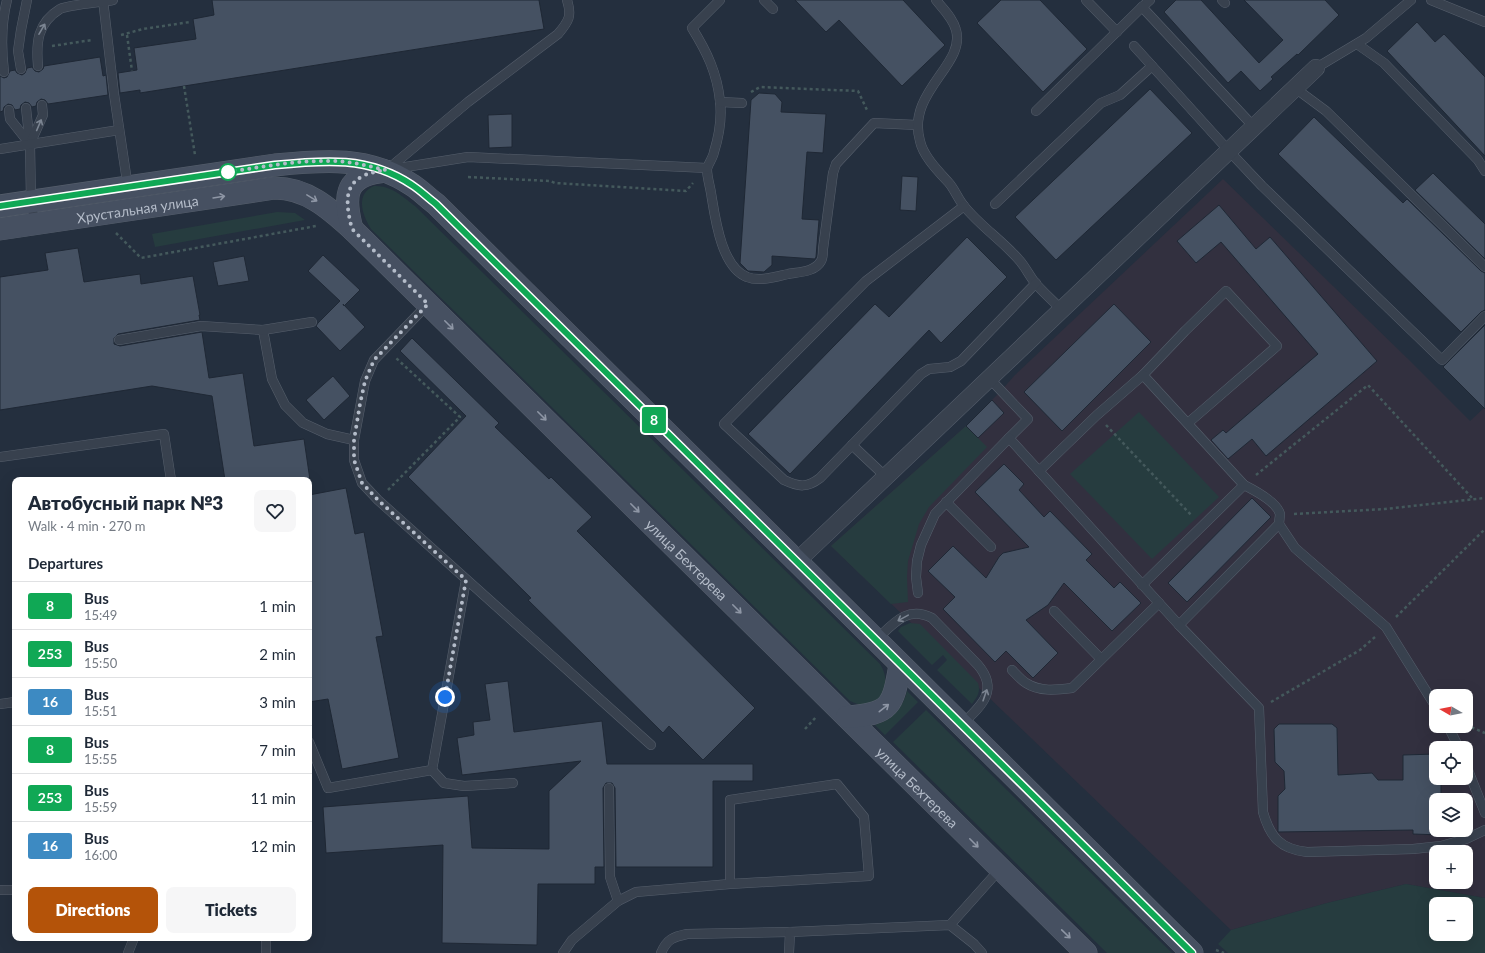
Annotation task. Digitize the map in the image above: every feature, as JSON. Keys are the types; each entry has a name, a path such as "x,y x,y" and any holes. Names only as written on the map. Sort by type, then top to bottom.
{"street":[{"path":"796,562 1316,68"},
{"name":"Хрустальная улица","path":"0,229 35,224 129,198 275,165 333,161 361,164 386,170"},
{"path":"352,229 346,199 350,187 360,177 374,172 386,170 412,185 436,204 1192,953"},
{"name":"Хрустальная улица","path":"0,206 31,201 129,198 275,188"},
{"name":"улица Бехтерева","path":"275,188 284,188 303,193 323,204 352,229 1086,953"},
{"path":"847,717 868,716 880,711 888,705 895,693 900,665"}],"lane":[{"path":"4,72 2,53 3,17 7,0"},
{"path":"21,69 18,51 27,0"},
{"path":"24,12 33,0"},
{"path":"38,66 37,48 39,33 48,19 61,8 113,0"},
{"path":"386,170 468,102 558,34 565,26 570,15 567,0"},
{"path":"720,0 692,28 706,51 715,77 720,102 720,128 714,153 707,168 717,227 725,252 739,273 748,278 758,280 806,271 815,267 821,261 833,173 836,164 874,123 917,125"},
{"path":"764,0 773,9"},
{"path":"936,0 951,18 956,31 957,43 952,56 929,90 921,106 917,125 920,142 932,164 953,188 964,206 1020,261 1036,283 1062,310"},
{"path":"1086,0 1117,32"},
{"path":"1036,111 1150,0"},
{"path":"1316,68 1366,38 1411,0"},
{"path":"1430,0 1485,22"},
{"path":"103,1 129,198"},
{"path":"1142,7 1254,127"},
{"path":"1357,44 1384,63 1478,160 1485,171"},
{"path":"1134,46 1228,151 1267,191 1442,360 1485,316"},
{"path":"995,204 1101,103 1120,95 1152,66"},
{"path":"1295,88 1326,111 1485,268"},
{"path":"720,102 742,103"},
{"path":"30,144 43,115 42,105"},
{"path":"26,108 30,144 31,201 35,224"},
{"path":"9,110 10,119 30,144"},
{"path":"0,149 119,130"},
{"path":"386,170 468,157 707,168"},
{"path":"964,206 866,281 724,424 784,480 798,485 808,485 816,481 921,374 929,369 950,367 961,362 1036,283"},
{"path":"1039,471 1097,415 1143,375 1226,291 1277,346 1188,423"},
{"path":"428,304 374,360 365,381 354,440 354,460 362,483 378,500 466,580 651,745"},
{"path":"119,340 201,326 262,330 312,322"},
{"path":"262,330 272,379 285,405 304,423 327,434 354,440"},
{"path":"1143,375 1244,485 1259,493 1276,507 1280,519 1296,548 1386,627 1429,696"},
{"path":"918,593 916,577 921,545 935,514 1028,419 989,378"},
{"path":"0,457 164,434 171,477"},
{"path":"1008,438 1179,625 1259,708 1263,812 1270,832 1283,845 1294,851 1307,852 1413,849 1441,846 1466,839 1485,830"},
{"path":"852,445 886,477"},
{"path":"1142,585 1244,485"},
{"path":"946,502 991,547"},
{"path":"1179,625 1280,519"},
{"path":"432,770 466,580"},
{"path":"1012,670 1026,683 1040,689 1053,691 1072,688 1159,603"},
{"path":"1054,611 1102,659"},
{"path":"876,640 904,616 912,613 923,614 932,618 985,673 988,683 987,693 983,701 961,725"},
{"path":"0,704 12,702"},
{"path":"312,749 328,788 432,770"},
{"path":"432,770 444,783 464,786 513,783"},
{"path":"1473,783 1485,813"},
{"path":"562,953 572,940 618,901 636,892 730,884 869,876 864,817 837,784 730,800 730,884"},
{"path":"609,788 610,877 618,901"},
{"path":"950,925 1000,869"},
{"path":"0,890 12,890"},
{"path":"661,953 665,945 674,937 687,934 790,932 950,925 974,944 982,953"},
{"path":"789,953 790,932"},
{"path":"128,953 133,941"},
{"path":"266,941 266,953"}],"path":[{"path":"126,34 132,71"},
{"path":"184,86 196,159"},
{"path":"742,103 752,91 760,87 858,91 874,123"},
{"path":"468,177 550,181 556,183 686,191 707,168"},
{"path":"114,231 141,258 321,225"},
{"path":"378,500 460,417 386,348"},
{"path":"1244,485 1368,385 1473,499"},
{"path":"1097,415 1202,526"},
{"path":"1280,519 1485,498"},
{"path":"805,729 818,716"},
{"path":"1473,728 1485,733"},
{"path":"1216,950 1224,953"}],"shaded area":[{"path":"1223,179 1470,421 1485,407 1485,898 1434,889 1473,889 1473,845 1429,845 1429,888 1406,884 1327,903 1231,930 831,546 966,426 1014,376"}],"green space":[{"path":"374,186 386,187 401,195 415,206 880,664 886,682 884,690 875,702 859,704 850,701 371,229 365,218 362,199 364,194"},
{"path":"277,212 295,213 305,220 155,247 152,234"},
{"path":"1139,412 1219,497 1152,559 1070,474"},
{"path":"966,426 987,447 929,507 919,524 908,561 908,602 891,604 831,546"},
{"path":"910,623 920,624 978,683 979,692 972,704 937,670 947,660 943,655 932,665 898,631 901,627"},
{"path":"907,691 918,702 885,735 875,725 892,717 903,703"},
{"path":"926,710 1172,953 1107,953 893,742"},
{"path":"1406,884 1485,898 1485,953 1228,953 1218,944 1231,930 1327,903"}],"building":[{"path":"212,0 539,0 544,29 140,93 140,90 120,93 118,73 137,70 134,48 196,39 193,19 214,15"},
{"path":"795,0 903,0 945,45 902,86 839,20 826,32"},
{"path":"1001,0 1040,0 1087,49 1043,92 977,23"},
{"path":"1176,0 1201,0 1259,63 1283,40 1244,0 1325,0 1339,15 1298,55 1297,54 1271,77 1273,79 1260,91 1241,71 1228,83 1164,12"},
{"path":"1417,22 1435,42 1444,34 1485,77 1485,156 1387,51"},
{"path":"100,57 103,76 106,75 108,95 48,104 45,100 41,99 37,102 36,106 32,107 29,103 25,102 21,105 20,109 15,110 12,105 8,104 4,107 3,111 0,112 0,76 4,78 7,77 10,71 15,70 17,73 22,75 25,73 27,68 32,67 35,71 39,72 44,66"},
{"path":"1150,89 1192,133 1056,260 1015,217"},
{"path":"759,93 775,94 782,102 781,112 826,114 823,153 807,152 802,219 819,220 816,257 815,259 772,256 772,265 764,272 748,271 740,263 751,100"},
{"path":"512,114 512,147 489,148 488,115"},
{"path":"1314,117 1403,203 1407,199 1481,271 1485,273 1485,310 1481,312 1461,332 1278,154"},
{"path":"1433,173 1485,224 1485,259 1415,190"},
{"path":"902,176 918,177 916,211 900,210"},
{"path":"1219,205 1256,249 1270,237 1377,361 1266,456 1252,439 1228,459 1211,440 1223,430 1226,433 1318,354 1221,242 1196,263 1177,241"},
{"path":"967,237 1007,277 941,343 929,330 790,474 748,434 875,304 889,317"},
{"path":"78,248 84,282 140,274 141,284 193,276 200,320 118,334 114,338 114,344 120,346 202,332 209,378 243,373 254,446 304,439 310,477 225,477 212,396 152,386 0,410 0,277 48,270 45,253"},
{"path":"323,255 360,290 344,306 365,327 340,351 316,326 340,301 308,271"},
{"path":"244,256 249,281 218,286 213,262"},
{"path":"1114,304 1151,342 1062,431 1024,392"},
{"path":"1485,325 1485,409 1443,367"},
{"path":"412,338 499,423 495,427 549,479 551,477 592,517 577,531 755,708 703,760 669,726 663,733 528,600 531,598 408,477 466,416 400,351"},
{"path":"333,376 350,396 324,420 306,400"},
{"path":"992,400 1004,413 978,438 966,426"},
{"path":"1004,464 1024,484 1019,490 1044,517 1050,511 1092,554 1086,560 1114,588 1120,582 1141,603 1112,631 1064,583 1048,605 1026,620 1058,653 1033,678 1006,651 995,662 943,609 955,597 928,571 953,546 986,578 1003,553 1029,547 975,492"},
{"path":"346,488 355,534 364,532 383,636 376,637 399,758 342,769 328,699 312,702 312,494"},
{"path":"1252,498 1271,517 1187,602 1168,583"},
{"path":"508,681 514,732 602,721 607,764 753,764 753,781 713,781 713,867 616,867 615,788 612,783 606,783 603,788 604,867 595,867 595,884 538,884 537,945 442,943 443,845 326,853 323,807 468,796 472,848 549,849 549,791 581,761 462,775 457,738 474,735 473,722 490,720 485,684"},
{"path":"1279,724 1332,724 1337,728 1338,775 1372,773 1378,780 1403,780 1403,755 1429,754 1429,785 1441,785 1441,793 1429,793 1429,835 1413,834 1413,830 1278,832 1278,796 1285,789 1284,771 1275,762 1274,729"}],"bus line":[{"name":"8","path":"0,206 275,165 312,161 333,161 361,164 386,170 412,185 436,204 1192,953"}],"route":[{"path":"228,172 312,161 333,161 361,164 386,170 360,177 350,187 346,199 352,229 428,304 374,360 365,381 360,404 354,440 354,460 362,483 378,500 466,580 445,697"}]}
